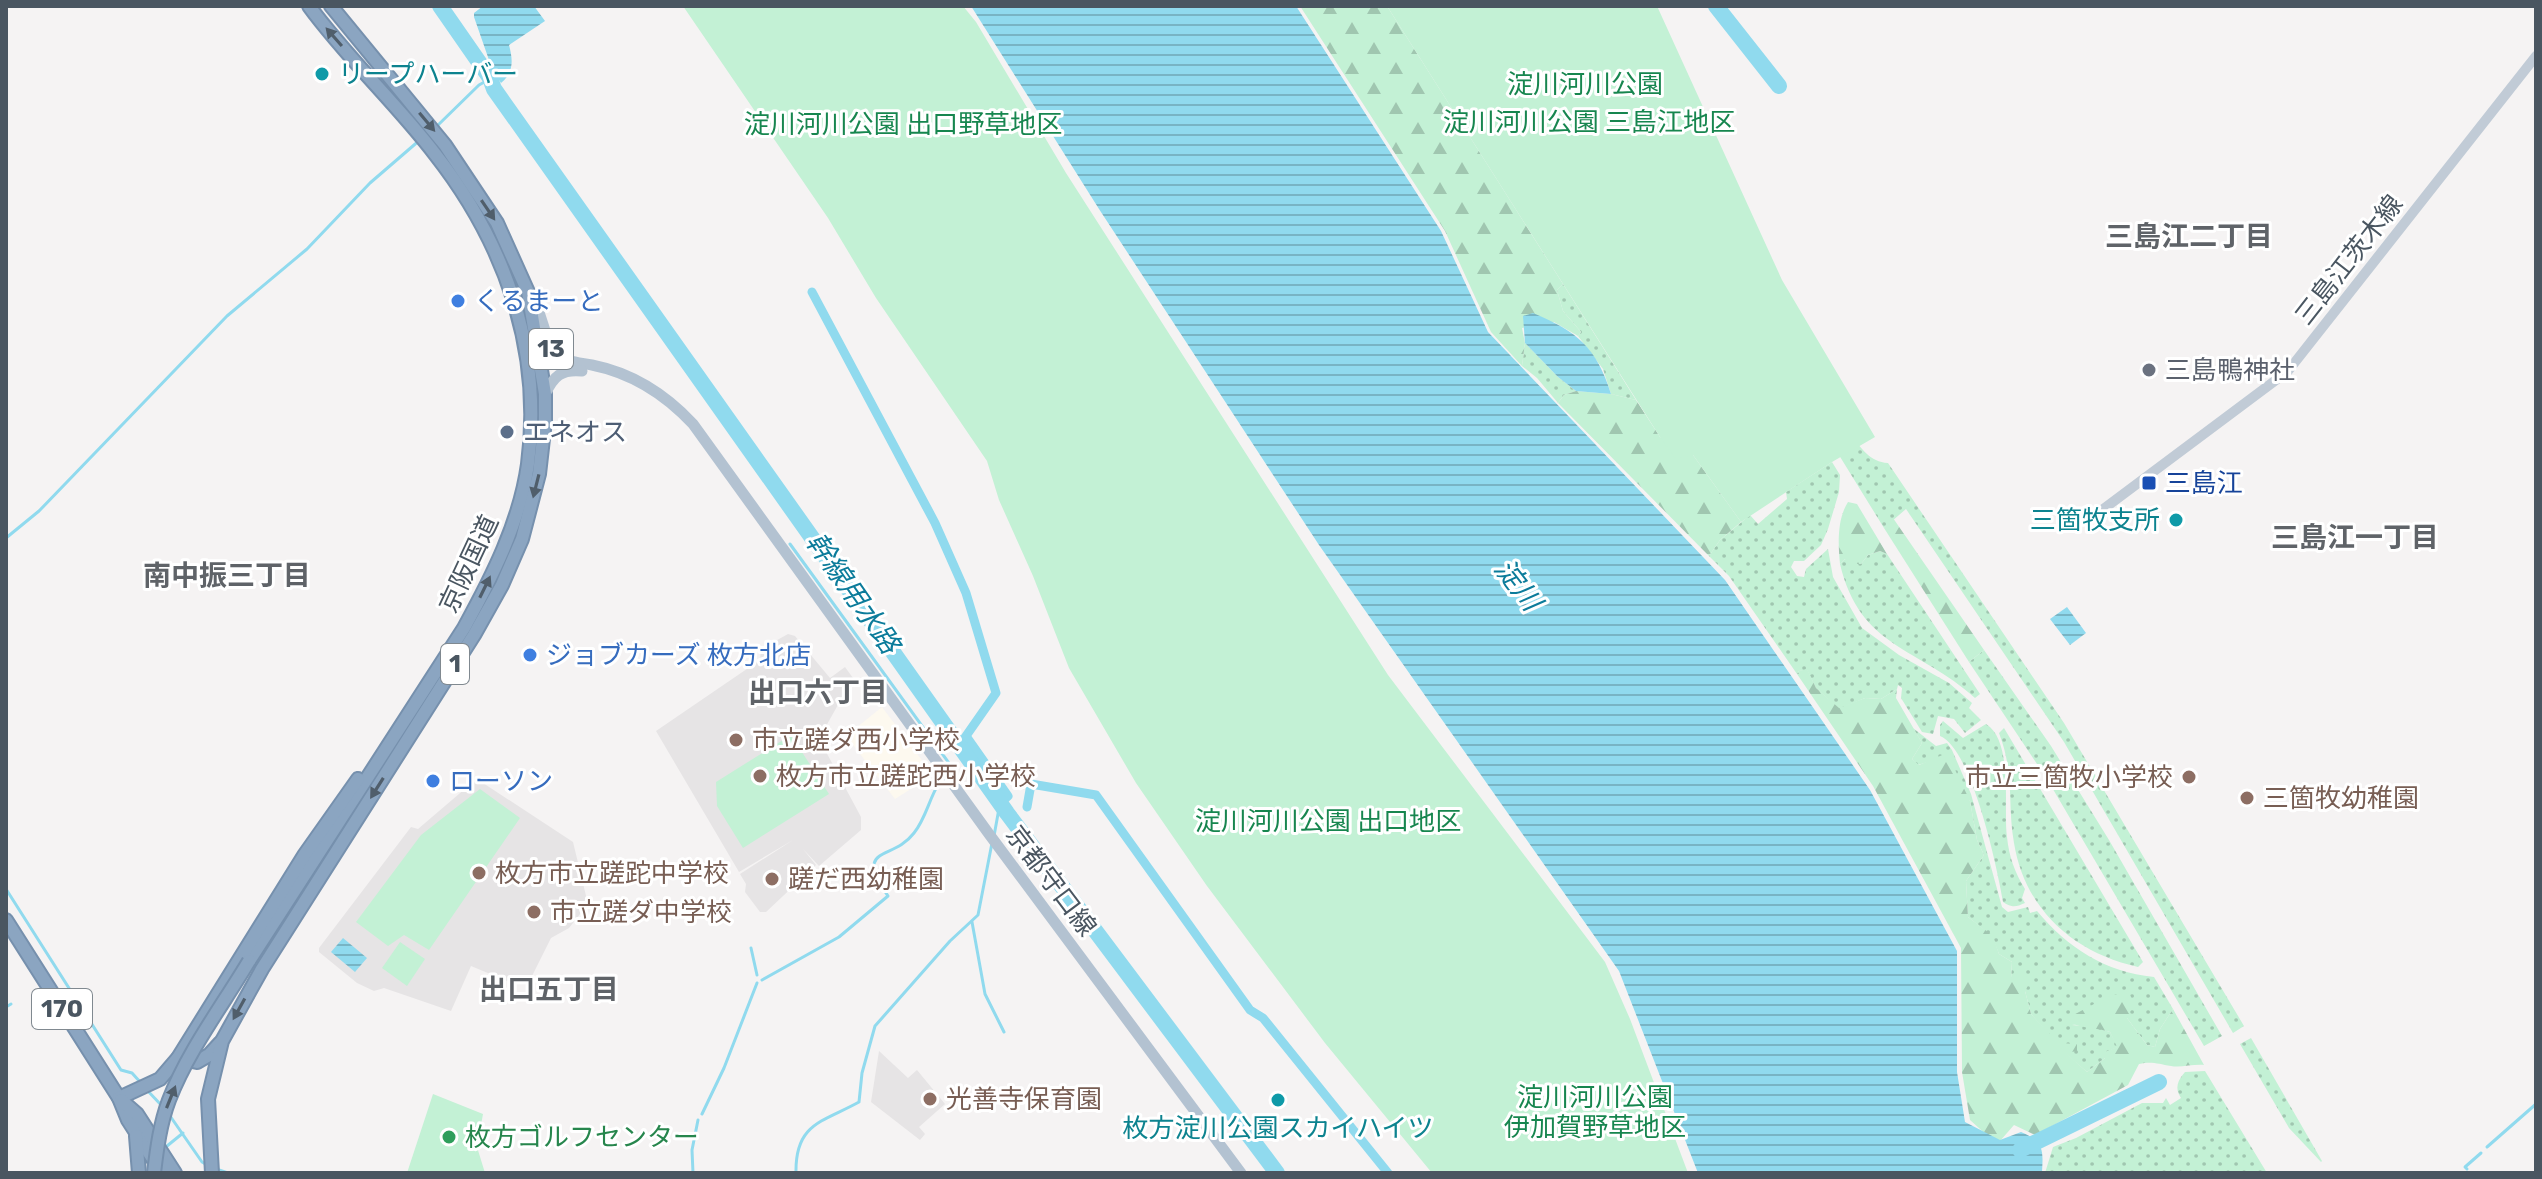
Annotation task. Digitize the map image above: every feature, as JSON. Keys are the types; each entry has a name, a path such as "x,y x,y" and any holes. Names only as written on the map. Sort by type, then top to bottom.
{"highway":[{"name":"京阪国道","path":"211,1166 208,1099 222,1041 262,969 474,635 502,585 522,539 539,474 545,421 545,394 528,292 497,223 440,149 397,110 309,6"},
{"name":"京阪国道","path":"154,1173 158,1137 169,1101 186,1064 464,628 488,584 515,516 527,466 532,405 526,345 506,273 440,149 408,100 331,6"},
{"path":"119,1098 160,1079 178,1058 305,854 366,767 395,735"},
{"name":"170","path":"6,920 119,1098 135,1132 162,1173"},
{"path":"178,1058 197,1062 222,1041"},
{"name":"170","path":"119,1098 137,1114 175,1173"},
{"path":"135,1132 139,1173"}],"main road":[{"name":"三島江茨木線","path":"2090,519 2288,371 2536,56"},
{"name":"京都守口線","path":"528,292 535,300 552,352 571,363 594,365 639,382 678,407 693,424 973,812 1241,1173"},
{"name":"京都守口線","path":"545,394 555,376 569,370 607,370"}],"shaded area":[{"name":"枚方市立蹉跎西小学校","path":"788,634 795,636 830,678 845,667 853,678 825,728 817,735 861,817 861,830 819,866 803,849 816,865 766,912 760,912 745,892 746,884 740,874 793,840 739,872 656,731 760,660 761,649"},
{"path":"882,707 933,775 895,799 846,736"},
{"name":"枚方市立蹉跎中学校","path":"480,781 573,842 588,904 569,928 551,938 529,982 514,984 471,966 451,1011 384,988 374,991 357,983 319,952 319,948 411,827 418,829 473,782"},
{"path":"879,1051 908,1078 917,1070 945,1104 919,1127 925,1134 920,1140 871,1102"}],"green space":[{"name":"淀川河川公園 出口地区","path":"683,6 963,6 976,22 1066,173 1388,675 1605,962 1688,1173 1432,1173 1325,1043 1207,886 1136,783 1069,668 999,500 987,461 876,298 828,218"},
{"path":"1300,6 1387,6 1563,284 1557,290 1563,311 1581,332 1578,336 1554,322 1522,328 1525,343 1522,366 1491,332 1445,231"},
{"name":"淀川河川公園 三島江地区","path":"1387,6 1657,6 1782,280 1875,437 1741,522 1693,455 1676,459 1660,437"},
{"path":"1563,284 1636,400 1611,394 1603,369 1578,336 1581,332 1563,311 1557,290"},
{"path":"1525,343 1576,391 1564,395 1558,403 1522,366"},
{"path":"1576,391 1636,400 1660,437 1693,455 1741,522 1720,540 1709,556 1558,403 1564,395"},
{"path":"1851,435 1871,457 1888,463 2064,723 2244,1026 2233,1033 2064,742 1906,509 1884,528 1834,447"},
{"path":"1832,462 1840,475 1839,492 1828,529 1821,545 1804,561 1794,561 1791,567 1797,576 1804,577 1806,569 1828,549 1833,577 1862,628 1899,655 1949,683 1972,703 1969,708 1981,720 1965,733 1954,719 1938,716 1933,734 1922,732 1901,698 1902,688 1898,685 1897,689 1881,699 1865,698 1839,709 1816,688 1807,670 1797,674 1729,576 1709,556 1720,540 1750,515 1758,524 1787,499 1786,492"},
{"path":"1848,502 1857,504 1887,554 1880,551 1868,555 1861,564 1850,564 1845,559 1840,564 1840,524"},
{"path":"1893,518 1984,650 1969,662 1884,528"},
{"path":"1880,551 1887,554 1980,694 1975,698 1954,681 1894,644 1862,614 1849,592 1840,564 1845,559 1861,564 1868,555"},
{"path":"1984,650 2051,746 2109,840 2222,1036 2204,1046 2047,779 1969,662"},
{"path":"1807,669 1816,688 1839,708 1865,698 1881,699 1897,689 1896,698 1922,743 1912,759 1919,765 1947,753 1970,801 1977,840 1984,855 1966,881 1968,917 1993,936 1999,954 2012,962 2011,977 2021,976 2031,980 2025,991 2031,1014 2058,1043 2077,1044 2077,1051 2066,1053 2087,1072 2105,1058 2105,1052 2117,1047 2110,1032 2081,1026 2066,1019 2107,997 2128,991 2134,1003 2127,1018 2147,1045 2155,1047 2160,1029 2173,1009 2204,1065 2139,1064 2128,1085 2035,1135 2014,1125 2000,1141 1990,1138 1970,1120 1962,1072 1961,948 1873,786 1797,674"},
{"path":"1943,721 1963,738 1986,724 2001,745 2006,776 2008,844 2025,889 2022,898 2025,903 2014,906 2003,902 1981,811 1962,762 1952,745 1940,736"},
{"path":"1913,728 1936,746 1947,743 1952,750 1971,794 2002,907 2008,912 2028,907 2030,913 2037,911 2061,936 2089,956 2119,970 2154,977 2173,1009 2160,1029 2155,1047 2147,1045 2127,1018 2072,1025 2110,1032 2118,1047 2106,1052 2105,1058 2087,1072 2065,1053 2031,1014 2025,991 2011,978 2012,962 1999,954 1992,936 1968,917 1966,881 1984,855 1977,840 1970,801 1931,761 1918,765 1912,759 1922,743"},
{"path":"2004,728 2143,962 2138,967 2093,951 2074,939 2056,925 2029,889 2014,843 2009,775 1999,733"},
{"path":"791,735 829,794 743,848 717,806 716,782"},
{"path":"480,789 520,818 429,950 404,935 388,946 356,922 421,835"},
{"path":"400,942 425,959 407,986 382,968"},
{"path":"2251,1038 2321,1162 2289,1128 2240,1044"},
{"path":"2205,1071 2267,1173 2045,1173 2053,1147 2142,1103 2163,1103 2166,1098 2170,1105 2181,1098 2178,1084 2185,1072"},
{"name":"枚方ゴルフセンター","path":"433,1094 483,1114 477,1147 485,1173 407,1173"}],"water":[{"path":"483,6 534,6 545,21 509,45 511,66 501,83 488,64 474,17 474,13"},
{"name":"淀川","path":"971,6 1296,6 1441,231 1488,332 1725,580 1870,790 1957,951 1957,1072 1965,1122 2000,1140 2021,1132 2029,1136 2041,1148 2042,1173 1698,1173 1619,971 1319,545 1099,209"},
{"path":"1533,313 1562,327 1583,343 1599,364 1611,394 1576,391 1525,343 1523,316"},
{"path":"2067,607 2086,633 2070,645 2050,619"},
{"path":"343,938 367,958 355,972 331,952"}],"waterway":[{"name":"幹線用水路","path":"440,6 490,78 494,89 1007,813 1277,1173"},
{"path":"1716,6 1779,86"},
{"path":"436,127 479,85 497,75"},
{"path":"6,538 39,511 227,316 307,249 370,183 421,139"},
{"path":"812,292 935,523 966,593 996,693 966,736 1008,796 1000,803"},
{"path":"790,544 954,770"},
{"path":"762,980 839,937 888,896 878,880 875,861 914,833 939,783"},
{"path":"1027,807 1031,784 1096,795 1250,1010 1263,1018 1388,1173"},
{"path":"994,836 1000,803"},
{"path":"796,1173 800,1144 806,1134 823,1120 859,1102 862,1073 875,1026 950,941 978,915 992,843"},
{"path":"6,889 121,1070 132,1073 141,1083"},
{"path":"972,922 985,994 1004,1032"},
{"path":"751,948 757,975"},
{"path":"702,1114 724,1068 757,983"},
{"path":"6,1007 11,1004"},
{"path":"2020,1150 2159,1082"},
{"path":"146,1089 163,1107"},
{"path":"2487,1147 2536,1104"},
{"path":"168,1113 202,1162 209,1166"},
{"path":"693,1173 692,1150 698,1120"},
{"path":"167,1146 183,1133"},
{"path":"2467,1169 2465,1167 2481,1153"},
{"path":"216,1169 228,1173"}],"place":[{"name":"リープハーバー","path":"322,74"},
{"name":"くるまーと","path":"458,301"},
{"name":"三島鴨神社","path":"2149,370"},
{"name":"エネオス","path":"507,432"},
{"name":"三島江","path":"2149,483"},
{"name":"三箇牧支所","path":"2176,520"},
{"name":"ジョブカーズ 枚方北店","path":"530,655"},
{"name":"市立蹉ダ西小学校","path":"736,740"},
{"name":"枚方市立蹉跎西小学校","path":"760,776"},
{"name":"市立三箇牧小学校","path":"2189,777"},
{"name":"ローソン","path":"433,781"},
{"name":"三箇牧幼稚園","path":"2247,798"},
{"name":"枚方市立蹉跎中学校","path":"479,873"},
{"name":"蹉だ西幼稚園","path":"772,879"},
{"name":"市立蹉ダ中学校","path":"534,912"},
{"name":"光善寺保育園","path":"930,1099"},
{"name":"枚方淀川公園スカイハイツ","path":"1278,1100"},
{"name":"枚方ゴルフセンター","path":"449,1137"}],"district":[{"name":"三島江二丁目","path":"2189,236"},
{"name":"三島江一丁目","path":"2355,537"},
{"name":"南中振三丁目","path":"227,575"},
{"name":"出口六丁目","path":"818,692"},
{"name":"出口五丁目","path":"549,989"}],"park label":[{"name":"淀川河川公園","path":"1585,84"},
{"name":"淀川河川公園 出口野草地区","path":"903,124"},
{"name":"淀川河川公園 伊加賀野草地区","path":"1595,1112"}]}
